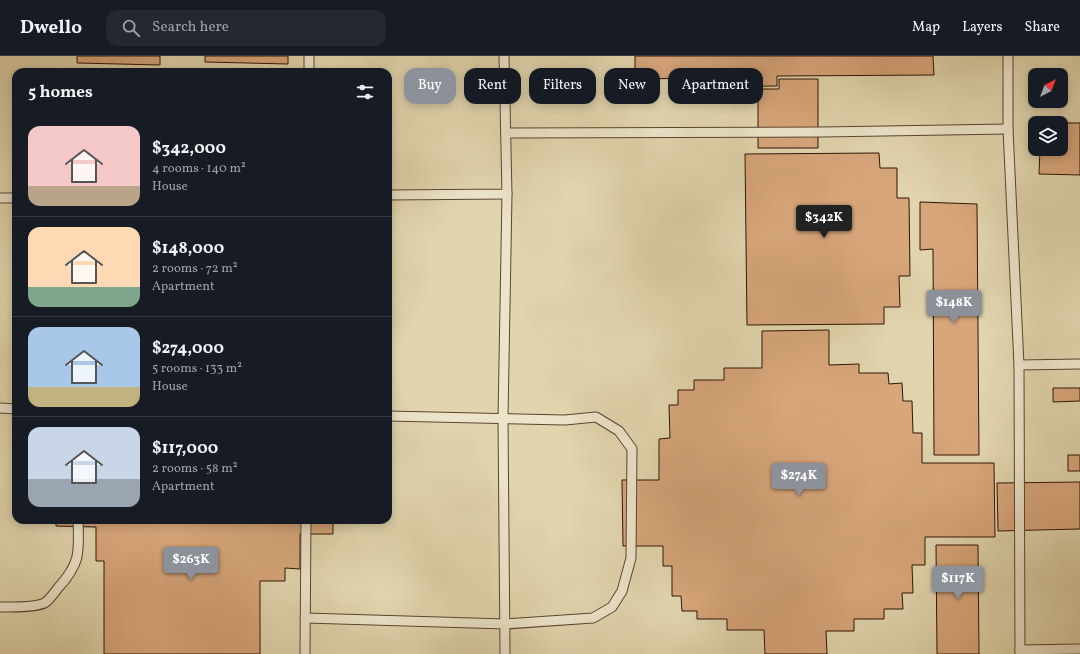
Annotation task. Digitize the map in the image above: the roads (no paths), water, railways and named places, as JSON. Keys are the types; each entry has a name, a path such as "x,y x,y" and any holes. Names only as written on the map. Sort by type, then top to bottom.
{"lane":[{"path":"309,56 309,68"},
{"path":"504,56 507,134 503,418 506,654"},
{"path":"1008,56 1008,129 1019,365 1020,652 1080,649"},
{"path":"507,134 1008,129"},
{"path":"392,195 507,194"},
{"path":"0,198 12,198"},
{"path":"1019,365 1080,364"},
{"path":"0,408 12,409"},
{"path":"305,618 506,624 592,618 612,607 622,591 631,558 632,449 619,431 596,417 564,420 392,416"},
{"path":"0,607 20,607 45,603 62,584 75,566 79,548 78,524"},
{"path":"305,654 306,524"}]}
